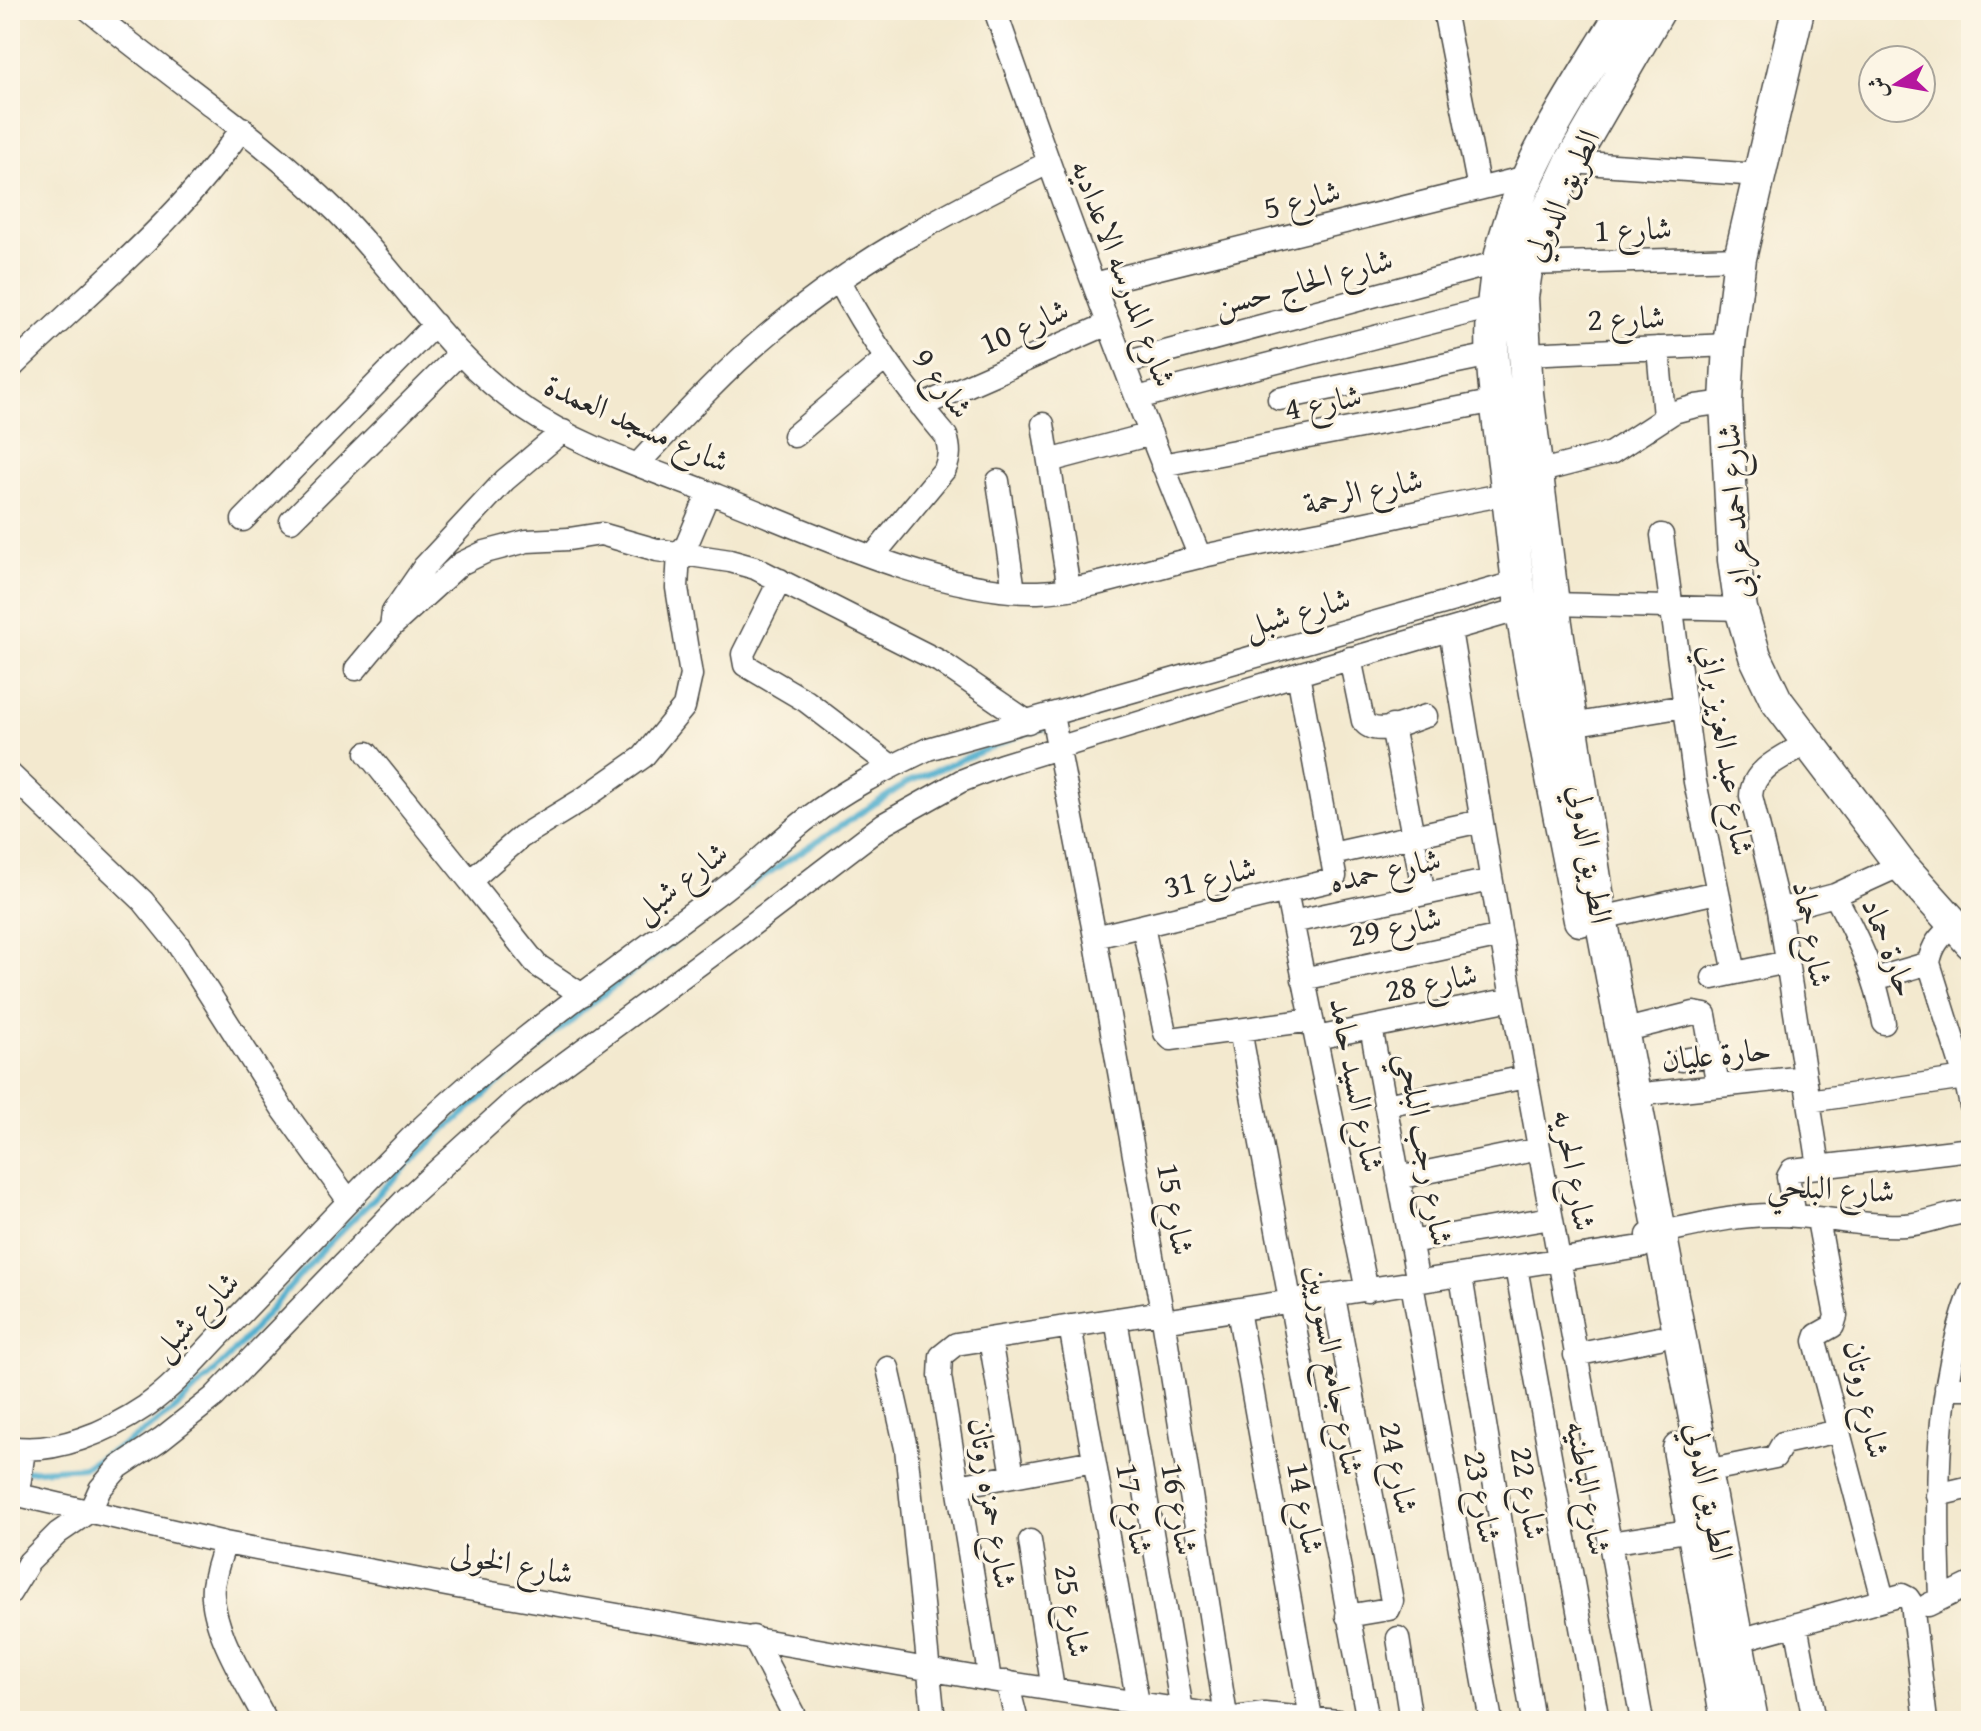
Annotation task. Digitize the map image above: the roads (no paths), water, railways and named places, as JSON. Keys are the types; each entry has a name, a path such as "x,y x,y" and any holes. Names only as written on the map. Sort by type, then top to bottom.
{"street":[{"name":"شارع مسجد العمدة","path":"89,10 242,128 339,214 460,353 491,384 525,410 563,431 638,464 873,556 920,572 1014,591 1069,589 1200,557"},
{"name":"شارع المدرسه الاعداديه","path":"995,10 1108,324 1200,557"},
{"path":"1444,10 1479,189"},
{"name":"الطريق الدولي","path":"1624,10 1550,132 1527,177 1510,221 1513,263 1522,297 1525,354 1528,485 1520,596 1647,1239 1706,1471 1752,1721"},
{"name":"الطريق الدولي","path":"1659,10 1571,162 1539,230 1513,263 1492,307 1491,355 1496,401 1528,485 1553,604 1601,918 1634,1095 1659,1338 1727,1721"},
{"name":"شارع احمد عرابى","path":"1798,10 1740,258 1729,345 1726,402 1734,560 1741,609 1764,679 1776,700 1901,865 1962,934"},
{"path":"10,369 156,232 207,177 242,128"},
{"path":"1571,162 1759,175"},
{"path":"638,464 703,396 773,330 839,281 912,233 1048,163"},
{"name":"شارع 5","path":"1094,284 1527,177"},
{"name":"شارع 1","path":"1513,263 1740,258"},
{"name":"شارع الحاج حسن","path":"1124,363 1513,263"},
{"name":"شارع 9","path":"839,281 885,359 946,436 950,447 945,469 873,556"},
{"path":"1137,398 1492,307"},
{"path":"243,520 435,324"},
{"name":"شارع 10","path":"921,406 1108,324"},
{"name":"شارع 2","path":"1525,354 1729,345"},
{"path":"1658,348 1664,417"},
{"path":"291,521 460,353"},
{"path":"1279,399 1491,355"},
{"path":"794,436 885,359"},
{"name":"شارع 4","path":"1162,465 1496,401"},
{"name":"شارع الرحمة","path":"1200,557 1528,485 1611,453 1664,417 1696,406 1726,402"},
{"path":"1043,424 1069,589"},
{"path":"391,627 393,612 424,567 505,480 563,431"},
{"path":"1049,461 1151,434"},
{"path":"998,481 1014,591"},
{"path":"470,881 521,837 643,757 684,707 690,662 677,588 679,553 687,544 709,492"},
{"path":"356,669 391,627 460,564 485,552 527,541 601,534 755,568 939,661 1028,722"},
{"name":"شارع عبد العزيز براني","path":"1662,535 1697,795 1717,892 1724,975 1787,962"},
{"path":"780,580 743,654 745,665 806,701 891,766"},
{"name":"شارع شبل","path":"90,1511 100,1489 119,1467 214,1397 405,1200 515,1100 884,824 961,781 1002,765 1450,630 1520,596"},
{"name":"شارع شبل","path":"19,1451 86,1436 122,1420 166,1390 398,1150 486,1068 744,873 806,819 847,791 928,749 1520,596"},
{"path":"1553,604 1741,609"},
{"name":"شارع الحريه","path":"1450,630 1491,880 1642,1721"},
{"path":"1350,658 1363,721 1371,729 1426,716"},
{"path":"1298,674 1334,864"},
{"path":"1571,725 1685,706"},
{"name":"شارع 15","path":"1052,715 1095,937 1233,1718"},
{"path":"1392,726 1424,894"},
{"name":"شارع حماد","path":"1807,743 1761,772 1751,787 1751,796 1779,910 1819,1166"},
{"path":"367,753 537,965 582,995"},
{"path":"10,774 143,901 177,943 282,1108 349,1201"},
{"name":"شارع 31","path":"1095,937 1329,881 1334,864 1413,836 1481,821"},
{"name":"حارة حماد","path":"1779,910 1835,895 1901,865"},
{"name":"شارع حمده","path":"1292,922 1491,880"},
{"name":"شارع السيد حامد","path":"1286,891 1367,1291"},
{"path":"1601,918 1717,892"},
{"name":"حارة حماد","path":"1835,895 1875,979 1884,1023"},
{"name":"شارع 28","path":"1143,926 1165,1033 1171,1039 1240,1030 1371,1027 1512,999"},
{"path":"1962,934 1937,939 1929,963 1963,1044 1971,1106"},
{"name":"شارع 29","path":"1303,979 1501,936"},
{"path":"1875,979 1929,963"},
{"path":"1622,1031 1700,1013 1707,1020 1718,1086"},
{"name":"شارع رجب البلحي","path":"1371,1027 1415,1283"},
{"name":"شارع جامع السوريين","path":"1240,1030 1368,1721"},
{"path":"1682,1060 1713,1055"},
{"path":"1385,1105 1526,1077"},
{"name":"حارة عليان","path":"1634,1095 1805,1077"},
{"path":"1809,1101 1965,1078"},
{"path":"1398,1178 1539,1149"},
{"path":"1795,1216 1789,1173 1797,1169 1971,1149"},
{"name":"شارع البلحي","path":"956,1344 1116,1319 1238,1310 1334,1297 1558,1260 1744,1217 1795,1216 1847,1223 1907,1225 1929,1223 1953,1214 1971,1212"},
{"path":"1410,1242 1551,1218"},
{"name":"شارع روتان","path":"1818,1220 1836,1316 1833,1326 1817,1335 1815,1341 1883,1599"},
{"name":"شارع الباطنيه","path":"1516,1267 1598,1721"},
{"name":"شارع 22","path":"1461,1276 1533,1721"},
{"name":"شارع 23","path":"1415,1283 1491,1721"},
{"path":"1940,1598 1939,1441 1946,1388 1962,1316 1971,1292"},
{"name":"شارع 24","path":"1334,1297 1392,1601 1389,1609 1347,1616"},
{"name":"شارع 14","path":"1238,1310 1311,1718"},
{"name":"شارع 16","path":"1116,1319 1182,1710"},
{"name":"شارع 17","path":"1070,1326 1094,1461 1127,1708"},
{"path":"1575,1355 1659,1338"},
{"path":"990,1339 1013,1476"},
{"name":"شارع حمزه روتان","path":"956,1344 941,1356 938,1366 958,1486 998,1681 1017,1721"},
{"path":"888,1368 906,1448 934,1721"},
{"path":"1946,1388 1971,1388"},
{"path":"1706,1471 1775,1457 1783,1443 1839,1431"},
{"path":"16,1490 19,1451"},
{"path":"958,1486 1094,1461"},
{"path":"1937,1495 1971,1487"},
{"name":"شارع الخولى","path":"16,1490 225,1543 457,1587 1053,1690 1127,1708 1182,1710 1233,1718 1254,1714 1338,1721"},
{"path":"10,1593 29,1562 58,1533 90,1511"},
{"path":"1609,1543 1694,1530"},
{"name":"شارع 25","path":"1030,1541 1053,1690"},
{"path":"225,1543 213,1589 215,1607 222,1634 266,1721"},
{"path":"1914,1614 1971,1584"},
{"path":"1739,1640 1902,1595 1912,1604 1914,1614 1926,1721"},
{"path":"1796,1624 1814,1721"},
{"path":"753,1637 797,1721"},
{"path":"1398,1638 1411,1721"}],"waterway":[{"path":"1060,724 1095,715"},
{"path":"24,1471 84,1467 124,1445 172,1412 230,1356 325,1247 433,1140 588,1006 738,893 908,782 1023,734 1049,727"}]}
